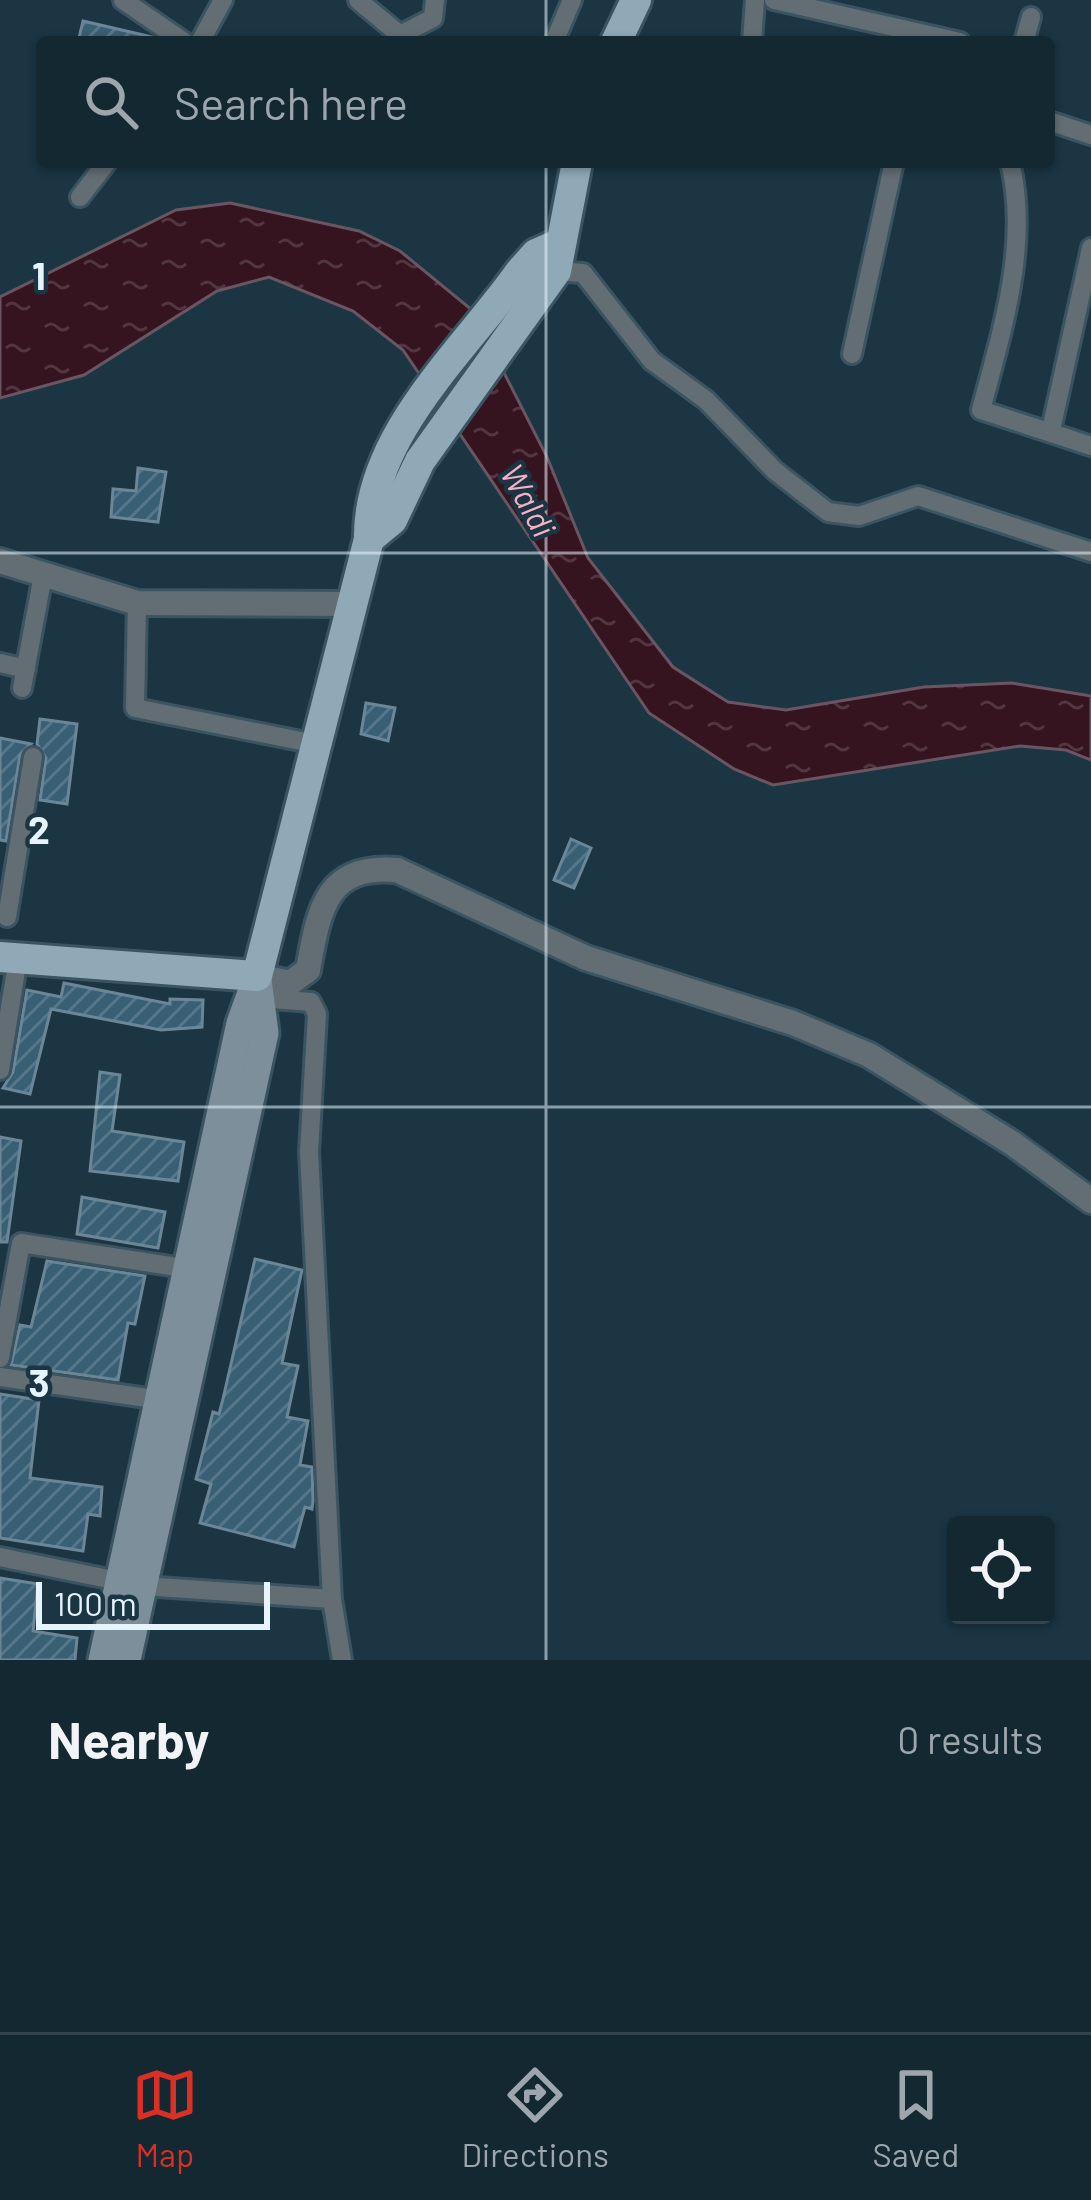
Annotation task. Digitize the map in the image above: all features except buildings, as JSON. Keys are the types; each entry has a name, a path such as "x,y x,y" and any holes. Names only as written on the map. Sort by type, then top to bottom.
{"main road":[{"path":"619,36 636,0"},
{"path":"370,539 392,520 420,461 516,304 536,254 559,257 576,168"},
{"path":"127,1660 131,1583 161,1400 240,1023 259,987 349,604 370,539 369,513 395,438 516,304"},
{"path":"9,958 259,987"},
{"path":"102,1660 131,1583 265,1034 259,987"}],"street":[{"path":"123,0 175,36"},
{"path":"203,36 223,0"},
{"path":"358,0 397,36"},
{"path":"402,36 433,18 436,0"},
{"path":"557,36 572,0"},
{"path":"752,36 755,0"},
{"path":"774,0 910,36"},
{"path":"1026,36 1031,16"},
{"path":"1055,123 1091,135"},
{"path":"80,197 102,168"},
{"path":"852,354 893,168"},
{"path":"1012,168 1020,193 1016,250 981,410 1091,446"},
{"path":"1051,430 1091,248"},
{"path":"559,257 583,273 652,361 706,400 775,471 828,512 859,516 918,496 1091,552"},
{"path":"0,561 137,603 349,604"},
{"path":"0,663 24,678 43,575"},
{"path":"137,603 135,708 316,745"},
{"path":"7,917 8,876 33,757"},
{"path":"259,987 290,983 308,970 319,914 339,882 362,867 397,870 586,958 793,1023 869,1055 1012,1143 1091,1202"},
{"path":"0,1070 9,958"},
{"path":"259,987 311,1003 317,1014 309,1152 332,1599 342,1660"},
{"path":"0,1358 21,1244 190,1269"},
{"path":"0,1377 161,1400"},
{"path":"0,1557 131,1583 332,1599"}],"water":[{"name":"Waldi","path":"230,203 359,231 400,251 472,310 547,457 588,558 673,667 728,702 786,710 924,687 1012,683 1091,696 1091,760 1066,750 1020,746 773,785 734,769 649,713 403,350 353,311 269,277 217,291 84,375 0,398 0,297 176,210"}]}
